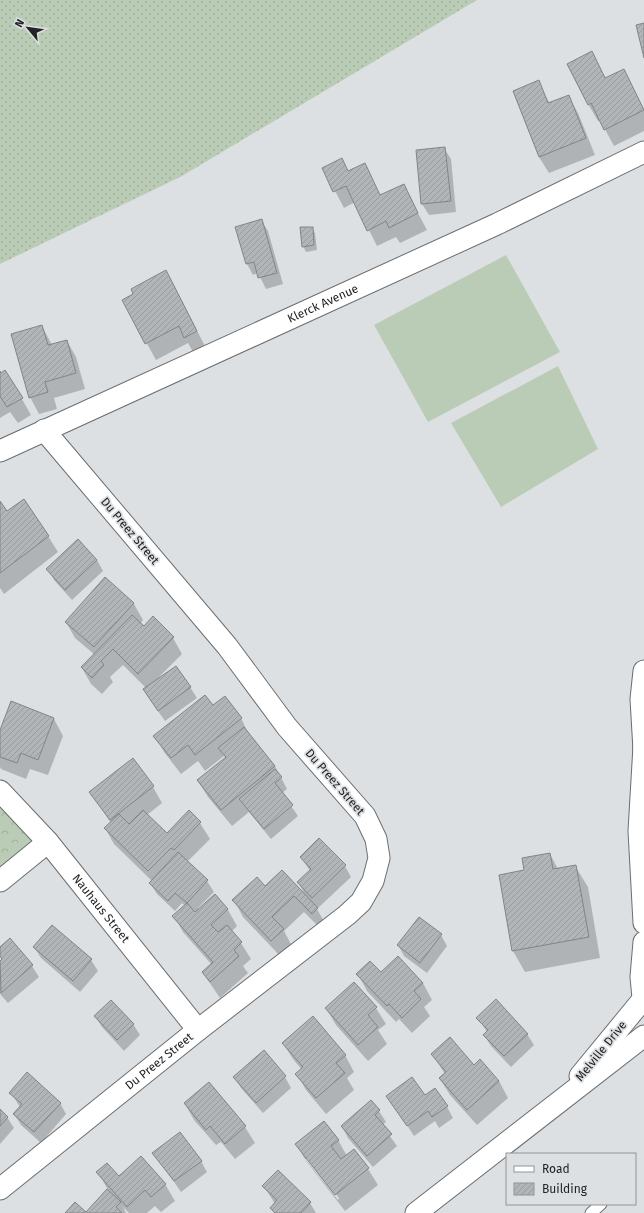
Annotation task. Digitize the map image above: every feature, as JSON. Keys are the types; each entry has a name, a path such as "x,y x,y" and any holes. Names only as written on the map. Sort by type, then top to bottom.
{"street":[{"name":"Klerck Avenue","path":"0,451 497,224 644,152"},
{"name":"Du Preez Street","path":"0,1189 198,1030 332,928 361,902 373,881 380,858 376,839 365,816 287,727 217,635 44,430"},
{"path":"644,671 641,699 644,750"},
{"path":"644,746 639,831 644,923"},
{"name":"Nauhaus Street","path":"0,792 48,842 198,1030"},
{"path":"0,881 48,842"},
{"name":"Melville Drive","path":"562,1099 607,1042 643,1005 641,977 644,942"},
{"name":"Melville Drive","path":"416,1213 644,1036"}],"lane":[{"path":"591,1213 600,1205"}],"green space":[{"path":"0,0 477,0 182,176 0,264"},
{"path":"506,255 560,352 428,422 374,325"},
{"path":"558,366 598,449 501,507 451,423"},
{"path":"0,804 43,846 0,879"}],"building":[{"path":"644,23 644,58 636,25"},
{"path":"592,51 605,78 624,69 644,110 604,130 591,103 588,105 567,64"},
{"path":"539,80 548,103 569,95 586,138 539,157 513,91"},
{"path":"445,147 451,201 421,204 416,150"},
{"path":"342,158 348,171 365,163 380,195 404,184 418,213 389,228 386,221 367,231 346,186 333,192 322,168"},
{"path":"262,219 277,273 258,278 254,262 246,264 235,227"},
{"path":"300,227 313,227 314,245 302,247"},
{"path":"166,270 197,331 184,338 179,326 145,344 122,300 133,294 131,289"},
{"path":"42,325 48,345 67,340 76,373 45,382 48,392 29,398 11,334"},
{"path":"5,370 23,398 7,407 0,396 0,371 1,373"},
{"path":"24,499 49,536 0,573 0,501 7,511"},
{"path":"78,539 97,560 65,590 46,569"},
{"path":"105,577 134,603 94,647 65,622"},
{"path":"132,615 144,626 153,616 174,637 138,674 113,649 101,661 104,665 92,678 81,667"},
{"path":"176,666 191,687 158,711 143,689"},
{"path":"205,695 213,705 225,696 242,718 195,755 188,745 171,758 153,736"},
{"path":"11,701 54,718 38,760 21,753 17,763 0,757 0,730"},
{"path":"244,727 275,766 221,810 197,780 226,757 218,748"},
{"path":"133,758 154,786 110,820 89,792"},
{"path":"275,769 282,777 275,783 293,805 264,829 239,799"},
{"path":"143,810 167,833 189,810 201,822 174,850 171,848 148,871 104,828 119,814 129,824"},
{"path":"319,838 346,865 312,898 297,882 311,869 300,857"},
{"path":"178,852 208,880 187,903 175,893 168,901 149,883"},
{"path":"550,853 553,869 576,865 589,937 512,951 499,875 524,870 522,858"},
{"path":"282,870 318,908 312,914 294,896 272,917 284,929 271,941 232,900 257,877 265,886"},
{"path":"215,894 228,909 211,925 218,932 227,925 242,942 234,950 239,956 210,982 202,972 213,962 172,916 187,903 195,912"},
{"path":"419,917 442,934 420,963 397,945"},
{"path":"52,925 92,959 73,981 33,947"},
{"path":"10,938 33,965 1,993 0,961 2,959 0,956 0,947"},
{"path":"398,956 423,983 414,991 421,999 402,1018 389,1004 387,1006 356,974 370,961 381,972"},
{"path":"354,982 377,1007 368,1015 378,1027 358,1045 325,1008"},
{"path":"496,999 528,1034 504,1056 483,1035 488,1030 476,1018"},
{"path":"111,1000 134,1024 117,1040 94,1016"},
{"path":"313,1016 346,1055 336,1063 345,1073 316,1098 295,1074 303,1067 282,1043"},
{"path":"450,1037 474,1065 480,1059 499,1081 467,1110 439,1078 446,1072 431,1054"},
{"path":"264,1050 286,1076 256,1103 233,1077"},
{"path":"27,1072 61,1103 34,1132 13,1114 22,1104 9,1093"},
{"path":"412,1077 425,1095 435,1088 448,1106 432,1117 428,1111 407,1126 386,1096"},
{"path":"209,1082 246,1126 225,1144 210,1126 206,1130 184,1103"},
{"path":"371,1100 380,1110 375,1115 392,1134 367,1156 341,1126"},
{"path":"0,1109 8,1117 0,1126"},
{"path":"324,1121 339,1140 331,1146 341,1159 354,1149 369,1168 335,1195 295,1144"},
{"path":"180,1132 202,1161 174,1181 152,1153"},
{"path":"141,1156 166,1184 151,1197 145,1190 127,1207 96,1172 107,1163 119,1176"},
{"path":"278,1170 311,1202 301,1213 275,1213 270,1208 277,1200 262,1186"},
{"path":"107,1189 121,1202 116,1207 122,1213 65,1213 75,1202 86,1212"}]}
